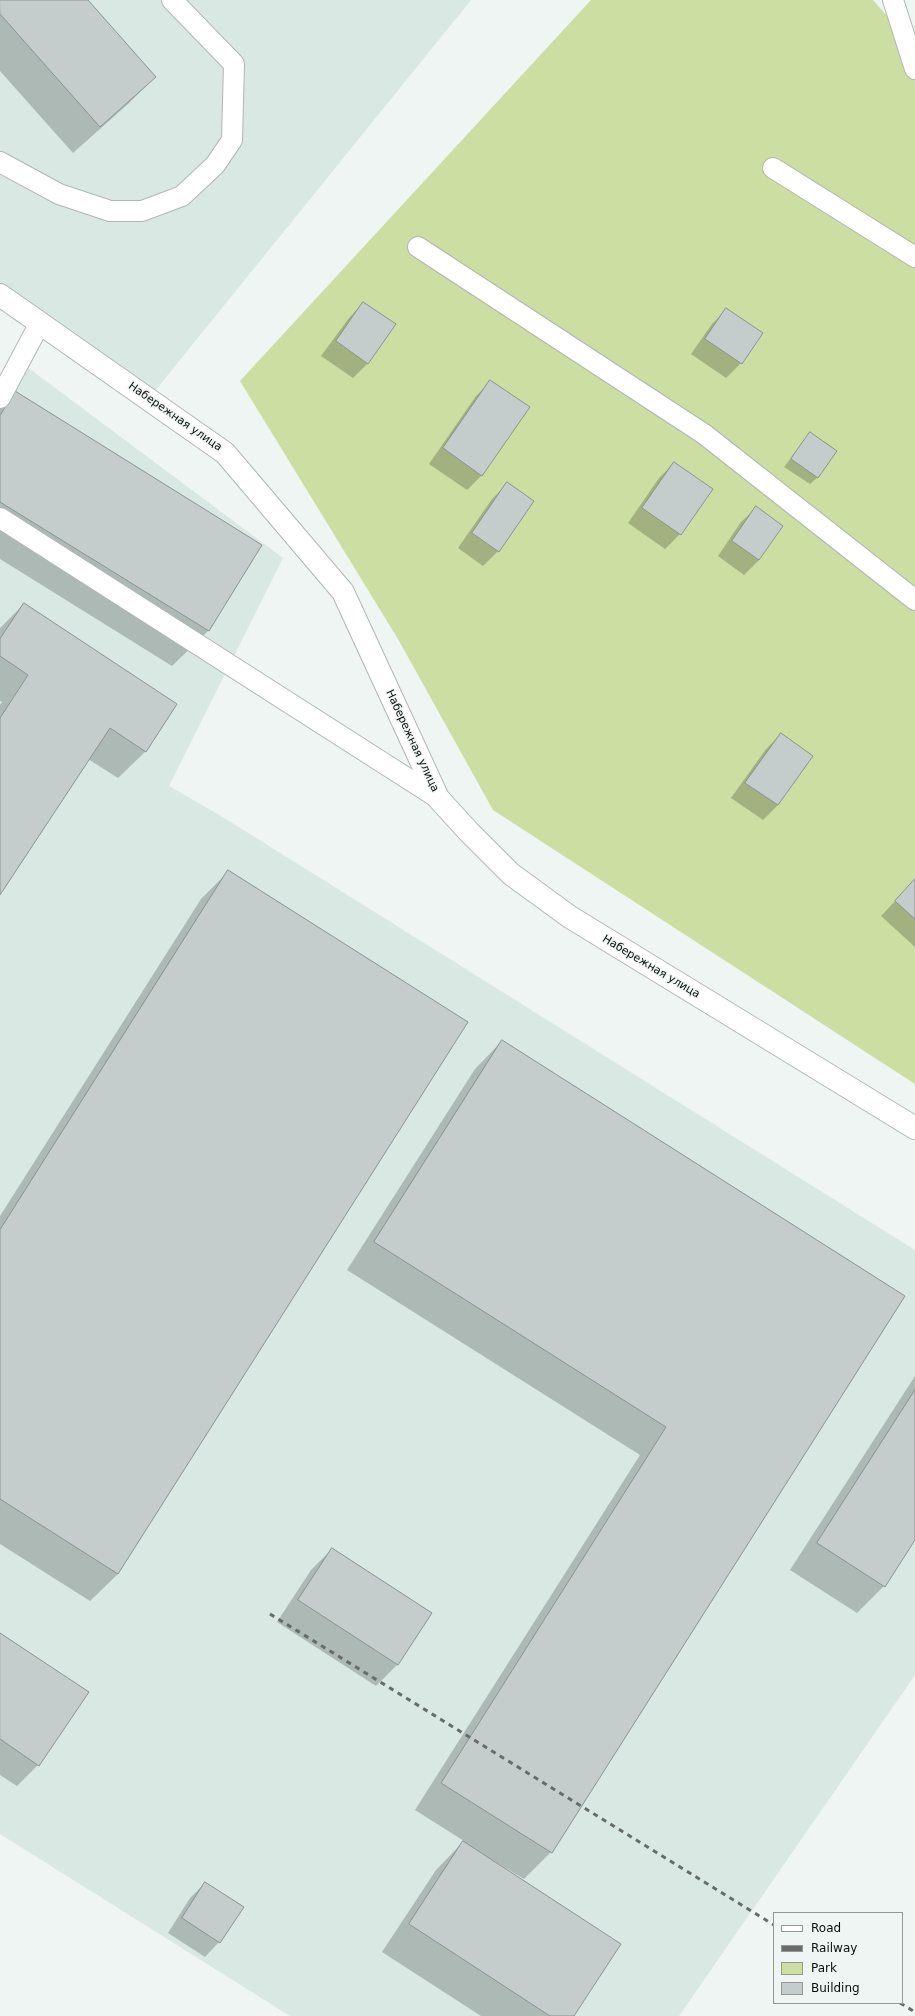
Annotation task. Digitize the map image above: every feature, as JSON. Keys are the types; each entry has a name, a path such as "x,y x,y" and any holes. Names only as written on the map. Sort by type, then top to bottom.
{"street":[{"name":"Набережная улица","path":"0,295 226,453 343,592 438,798 511,874 570,917 915,1128"}],"lane":[{"path":"0,162 59,194 110,211 142,211 182,196 215,165 232,140 234,64 172,0"},
{"path":"893,0 915,69"},
{"path":"773,168 915,257"},
{"path":"418,247 704,434 915,600"},
{"path":"0,398 40,323"},
{"path":"0,518 438,798"}],"shaded area":[{"path":"0,0 471,0 146,402 0,296"},
{"path":"23,364 283,558 169,786 221,816 915,1250 915,1675 679,2016 290,2016 0,1834 0,401"}],"green space":[{"path":"591,0 873,0 915,48 915,1084 493,810 398,639 240,381"}],"building":[{"path":"0,0 88,0 156,77 100,127 0,14"},
{"path":"363,302 396,324 368,364 336,341"},
{"path":"726,308 763,333 742,364 705,339"},
{"path":"490,380 530,407 482,476 443,448"},
{"path":"15,391 262,545 209,631 0,502 0,416"},
{"path":"810,432 837,451 818,478 791,459"},
{"path":"674,462 713,489 681,535 642,508"},
{"path":"507,482 534,501 499,552 472,533"},
{"path":"756,506 783,526 759,560 732,541"},
{"path":"24,603 177,704 146,752 110,728 0,895 0,718 28,675 0,656 0,639"},
{"path":"781,733 813,756 778,805 745,783"},
{"path":"228,870 468,1022 118,1574 0,1499 0,1230"},
{"path":"915,879 915,919 895,901"},
{"path":"502,1040 905,1296 552,1853 441,1783 666,1427 374,1242"},
{"path":"915,1390 915,1540 885,1587 817,1543"},
{"path":"332,1548 432,1613 398,1665 298,1600"},
{"path":"0,1633 89,1692 39,1766 0,1739"},
{"path":"463,1841 621,1944 574,2016 550,2016 409,1924"},
{"path":"205,1882 244,1907 220,1943 182,1918"}],"railway":[{"path":"270,1614 773,1924"},
{"path":"902,2004 915,2012"}]}
